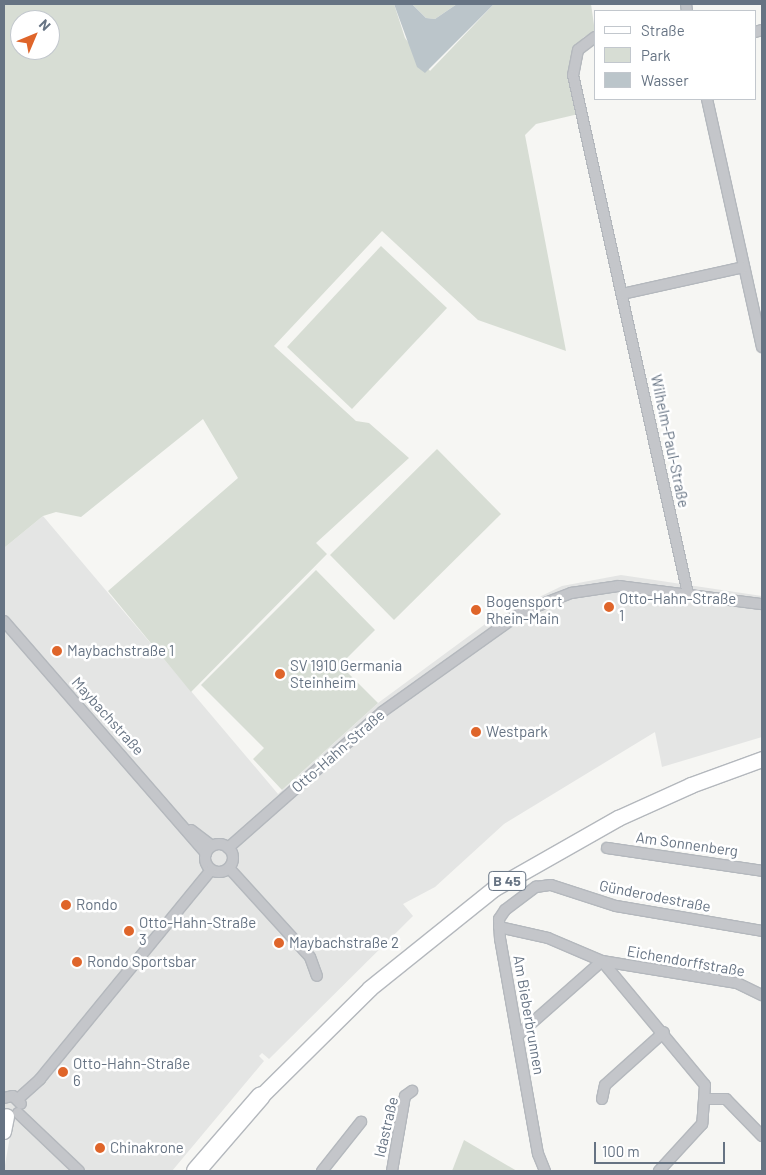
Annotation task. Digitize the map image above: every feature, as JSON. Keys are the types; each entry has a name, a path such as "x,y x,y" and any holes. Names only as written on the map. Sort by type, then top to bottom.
{"highway":[{"name":"B 45","path":"196,1171 264,1098"},
{"name":"B 45","path":"211,1171 264,1098"}],"main road":[{"name":"B 45","path":"264,1098 394,966 493,889 618,818 698,782 762,759"}],"street":[{"name":"Wilhelm-Paul-Straße","path":"594,38 578,50 573,75 688,594"},
{"path":"707,100 762,347"},
{"path":"622,294 744,267"},
{"name":"Otto-Hahn-Straße","path":"228,848 382,712 522,612 598,587 688,594 762,604"},
{"name":"Maybachstraße","path":"4,621 209,849"},
{"path":"211,870 209,849 228,848 232,856 229,868"},
{"name":"Am Sonnenberg","path":"607,848 762,871"},
{"path":"4,1132 18,1099 211,870 229,868"},
{"path":"229,868 310,957 317,976"},
{"name":"Günderodestraße","path":"499,927 508,906 544,885 616,906 762,931"},
{"path":"499,927 548,938 602,961 700,1074 707,1099 699,1129 659,1171"},
{"name":"Am Bieberbrunnen","path":"499,927 517,1036 545,1171"},
{"path":"517,1036 602,961"},
{"name":"Eichendorffstraße","path":"602,961 737,983 762,995"},
{"path":"602,1099 606,1085 664,1032"},
{"name":"Idastraße","path":"392,1171 405,1096 412,1091"},
{"path":"4,1098 18,1099"},
{"path":"707,1099 726,1099 762,1136"},
{"path":"10,1115 79,1171"},
{"path":"322,1171 361,1122"}],"shaded area":[{"path":"43,516 278,794 378,703 488,622 562,586 621,575 762,596 762,737 662,767 655,732 504,824 435,887 403,904 413,916 269,1059 262,1053 259,1056 264,1061 172,1171 4,1171 11,1130 4,1124 4,548"}],"green space":[{"path":"4,4 394,4 405,38 430,71 494,4 591,4 594,32 584,37 574,51 587,112 536,124 525,135 566,351 478,320 382,231 274,346 356,421 369,423 409,458 316,543 327,554 191,692 108,591 238,478 203,419 81,517 56,512 43,516 4,548"},
{"path":"412,4 457,4 435,19 426,18"},
{"path":"381,246 447,308 352,409 287,347"},
{"path":"437,449 501,514 394,620 330,555"},
{"name":"SV 1910 Germania Steinheim","path":"316,570 375,630 340,665 378,703 282,790 253,759 264,748 201,685"},
{"path":"464,1140 517,1171 452,1171"}],"water":[{"path":"394,4 412,4 426,18 435,19 457,4 494,4 425,73 417,67"}],"place":[{"name":"Otto-Hahn-Straße 1","path":"609,607"},
{"name":"Bogensport Rhein-Main","path":"476,610"},
{"name":"Maybachstraße 1","path":"57,651"},
{"name":"SV 1910 Germania Steinheim","path":"280,674"},
{"name":"Westpark","path":"476,732"},
{"name":"Rondo","path":"66,905"},
{"name":"Otto-Hahn-Straße 3","path":"129,931"},
{"name":"Maybachstraße 2","path":"279,943"},
{"name":"Rondo Sportsbar","path":"77,962"},
{"name":"Otto-Hahn-Straße 6","path":"63,1072"},
{"name":"Chinakrone","path":"100,1148"}]}
